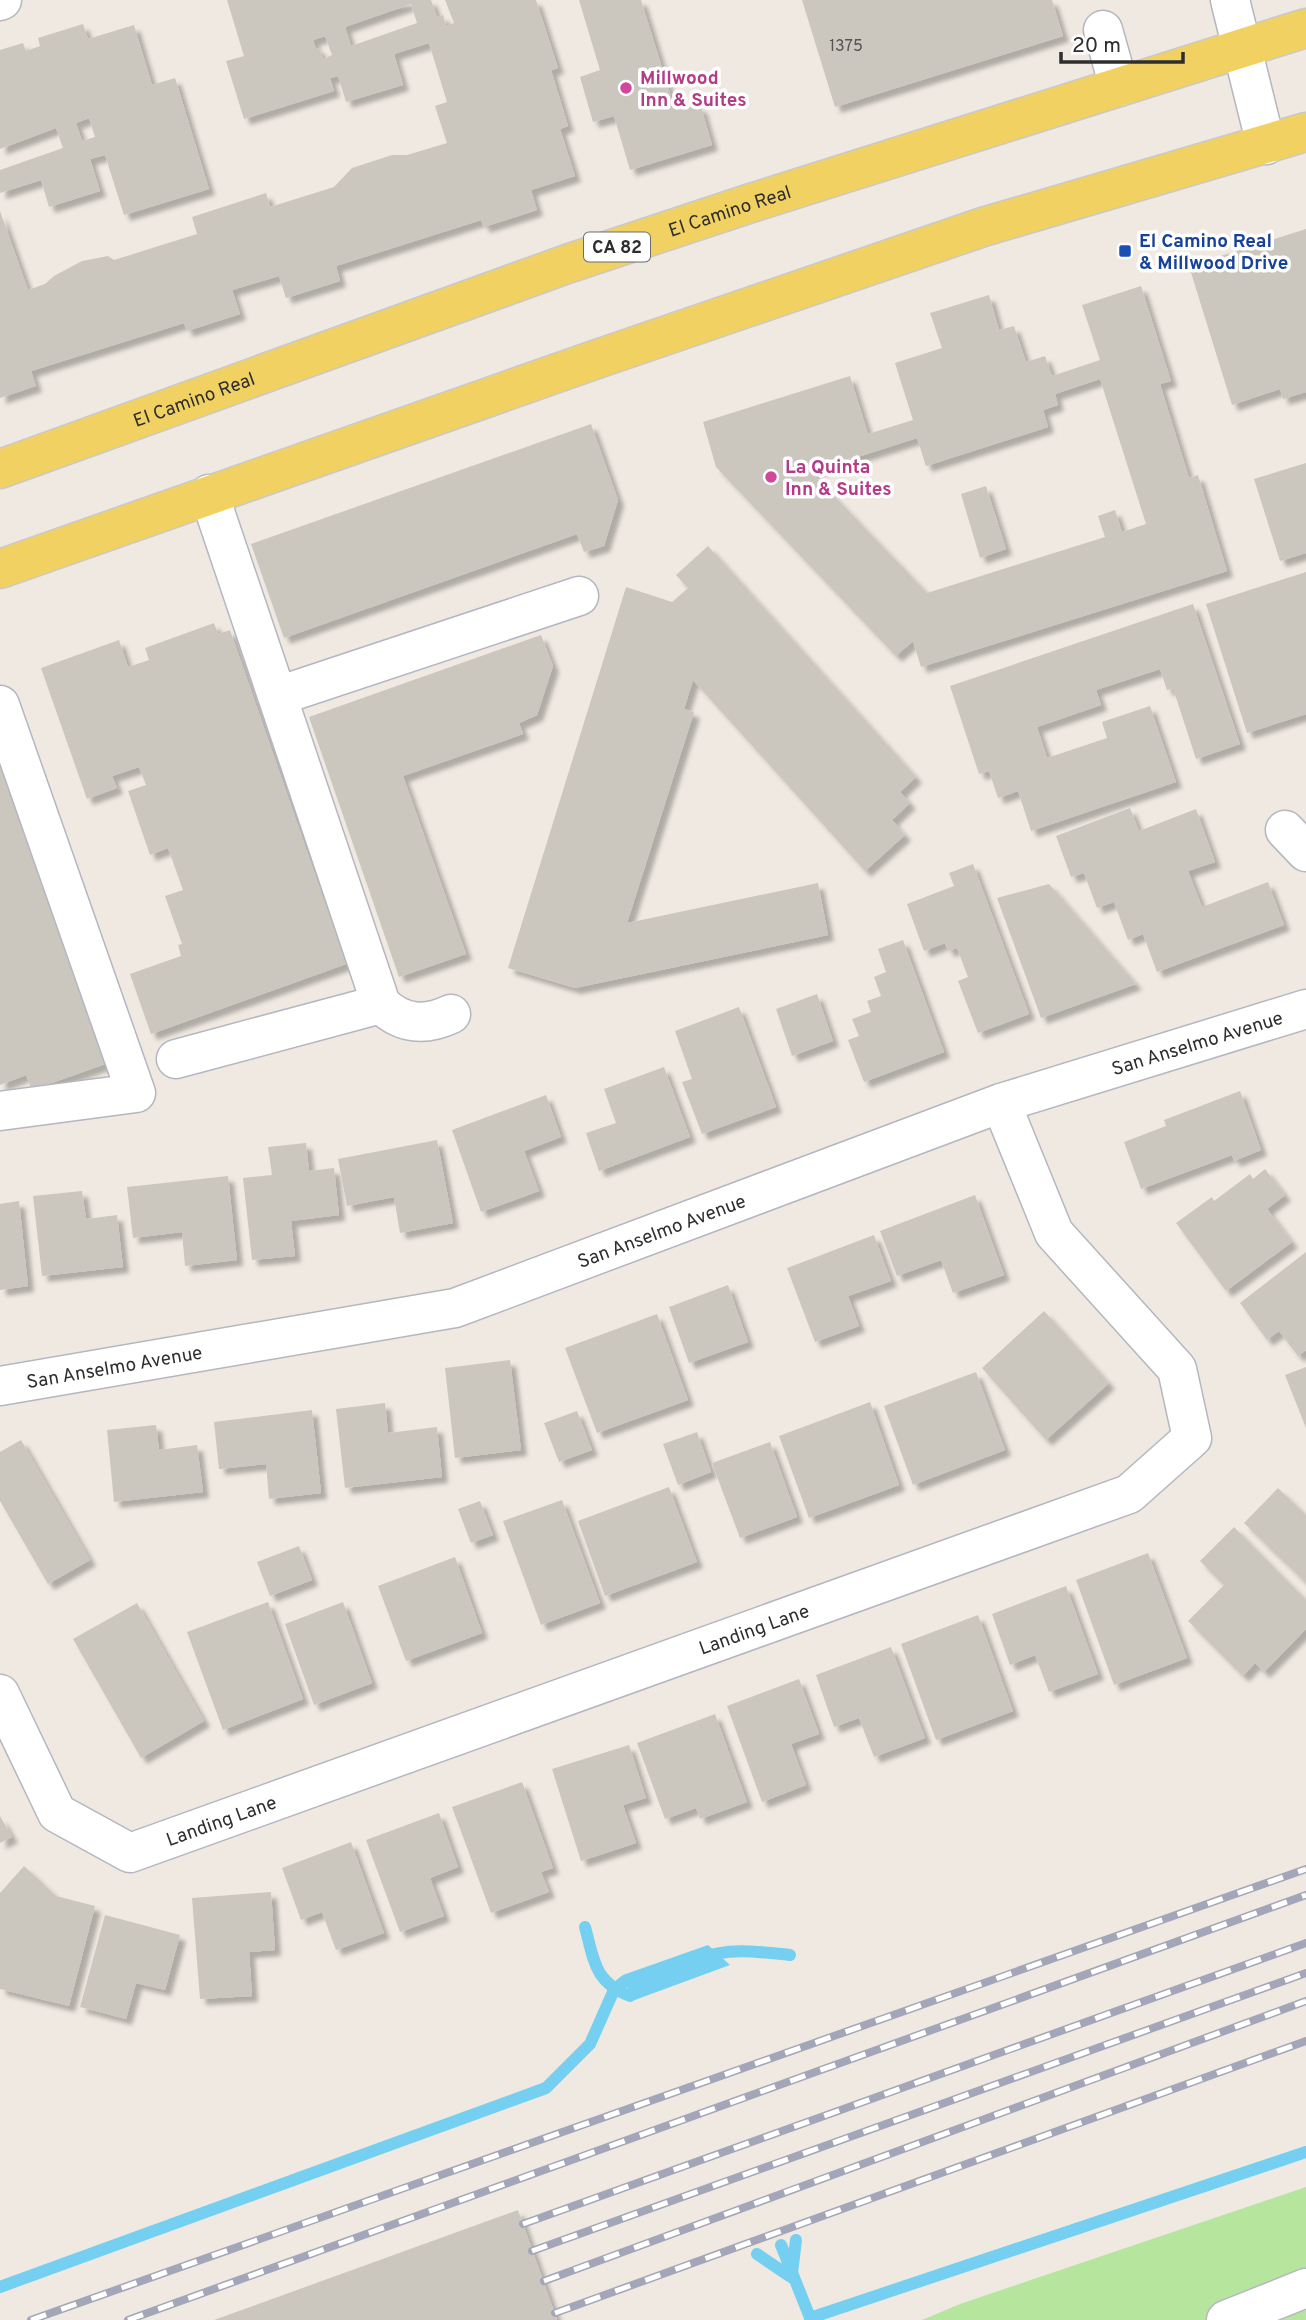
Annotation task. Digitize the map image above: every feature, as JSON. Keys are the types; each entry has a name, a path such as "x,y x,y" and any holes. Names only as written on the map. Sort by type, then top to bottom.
{"main road":[{"name":"El Camino Real","path":"0,469 567,264 1306,28"},
{"path":"0,569 600,358 983,228 1306,132"}],"street":[{"path":"1230,0 1266,145"},
{"path":"1103,30 1119,86"},
{"path":"209,494 381,1004 404,1020 426,1023 452,1014"},
{"path":"278,696 579,596"},
{"path":"0,705 136,1093 0,1111"},
{"path":"177,1059 381,1004"},
{"name":"San Anselmo Avenue","path":"0,1386 455,1308 1001,1103 1306,1009"},
{"name":"Landing Lane","path":"0,1694 57,1813 130,1853 1129,1494 1192,1438 1177,1369 1054,1234 1001,1103"},
{"path":"1226,2320 1306,2288"}],"green space":[{"path":"1306,2187 1306,2320 922,2320 960,2304"}],"water":[{"path":"708,1945 730,1965 632,2001 623,1975"}],"building":[{"path":"227,0 431,0 437,17 443,15 446,26 454,23 445,0 536,0 558,68 551,70 568,126 560,129 575,176 531,190 537,210 484,227 481,220 336,266 340,281 286,298 279,276 232,290 240,314 187,331 184,323 31,371 36,386 0,398 0,211 28,290 45,284 82,261 108,256 114,260 197,234 192,217 266,193 270,207 334,187 352,168 392,155 407,155 447,143 435,106 447,102 429,43 394,54 403,85 346,102 338,76 330,78 334,91 244,119 226,61 244,56","holes":["411,4 417,23 351,46 345,27","325,36 332,55 323,59 313,40"]},
{"name":"Millwood Inn & Suites","path":"579,0 641,0 672,100 701,107 712,145 630,170 614,116 593,122 580,77 600,70"},
{"path":"802,0 1052,0 1063,36 835,107"},
{"path":"83,24 88,39 134,25 152,85 175,78 209,189 124,215 105,155 90,159 100,191 49,207 41,180 0,193 0,170 63,148 56,128 0,149 0,50 23,43 26,51 40,46 38,38","holes":["89,118 95,137 82,141 76,123"]},
{"path":"1306,229 1306,392 1283,399 1280,389 1232,405 1189,266"},
{"name":"La Quinta Inn & Suites","path":"1141,286 1171,381 1160,384 1189,478 1198,475 1227,571 921,667 913,641 896,656 716,467 703,422 850,376 868,434 913,420 895,363 942,348 930,313 989,295 999,330 1014,326 1026,362 1045,356 1052,376 1100,360 1082,305","holes":["1100,379 1146,524 1122,532 1115,510 1098,516 1105,537 927,593 811,472 917,438 926,466 1048,427 1043,410 1058,405 1055,394"]},
{"path":"591,424 618,500 604,546 584,552 577,534 284,638 251,544"},
{"path":"1306,463 1306,553 1280,561 1254,479"},
{"path":"986,486 1006,549 980,558 961,494"},
{"path":"708,546 916,777 900,792 910,803 892,820 905,835 865,871 693,680 684,709 694,712 627,923 818,883 828,935 575,988 508,968 626,587 672,602 688,588 676,575"},
{"path":"1306,572 1306,714 1247,733 1206,604"},
{"path":"1193,604 1240,744 1196,759 1173,688 1167,690 1160,669 1096,690 1101,705 1037,727 1047,758 1107,738 1102,722 1150,706 1176,782 1031,831 1018,791 998,798 989,771 979,774 950,686"},
{"path":"214,623 218,634 230,630 346,964 151,1034 130,974 181,956 178,945 182,944 165,896 183,890 168,848 150,855 128,791 146,785 139,767 112,776 117,788 87,799 41,668 119,640 128,667 149,660 145,648"},
{"path":"541,635 553,666 537,715 519,723 523,734 403,776 466,954 399,977 309,717"},
{"path":"0,752 108,1063 32,1090 26,1075 0,1085"},
{"path":"1130,808 1139,831 1196,809 1215,862 1188,871 1202,907 1268,882 1284,925 1157,972 1143,934 1128,940 1114,902 1097,908 1084,873 1071,877 1056,836"},
{"path":"973,864 1029,1014 978,1033 958,981 968,977 957,948 948,951 945,943 924,951 907,904 954,886 949,873"},
{"path":"1049,884 1136,984 1041,1018 997,898"},
{"path":"903,940 944,1052 864,1082 848,1040 859,1036 852,1019 871,1012 867,1001 881,996 874,977 886,972 878,949"},
{"path":"817,994 833,1041 792,1056 776,1009"},
{"path":"739,1007 776,1107 702,1134 682,1082 692,1079 675,1031"},
{"path":"664,1067 690,1137 599,1171 586,1133 616,1123 604,1089"},
{"path":"1240,1091 1261,1150 1234,1161 1232,1155 1141,1189 1124,1142 1166,1126 1164,1120"},
{"path":"546,1095 561,1137 524,1151 539,1191 481,1212 452,1130"},
{"path":"437,1140 453,1223 400,1233 394,1197 347,1206 338,1159"},
{"path":"306,1143 309,1171 334,1168 339,1215 291,1221 295,1256 252,1260 243,1178 272,1175 268,1147"},
{"path":"1265,1169 1285,1195 1267,1209 1292,1242 1226,1291 1176,1223 1212,1197 1214,1201 1250,1174 1253,1179"},
{"path":"228,1176 237,1260 185,1266 182,1232 133,1238 127,1187"},
{"path":"82,1191 86,1219 117,1215 123,1267 42,1276 33,1196"},
{"path":"975,1195 1004,1275 953,1293 941,1260 897,1276 880,1231"},
{"path":"19,1201 28,1286 0,1290 0,1204"},
{"path":"874,1235 891,1281 848,1296 859,1326 815,1342 787,1268"},
{"path":"1306,1252 1306,1350 1298,1356 1279,1331 1267,1340 1240,1303"},
{"path":"728,1285 748,1342 689,1363 669,1307"},
{"path":"1044,1311 1109,1383 1046,1440 982,1368"},
{"path":"657,1314 688,1400 597,1433 565,1348"},
{"path":"510,1360 521,1450 455,1458 445,1368"},
{"path":"1306,1367 1306,1428 1285,1375"},
{"path":"976,1372 1005,1450 913,1485 884,1406"},
{"path":"870,1402 899,1485 809,1518 779,1436"},
{"path":"385,1403 388,1433 437,1427 442,1477 345,1488 336,1409"},
{"path":"312,1410 321,1493 269,1499 266,1464 219,1469 214,1422"},
{"path":"577,1411 592,1450 559,1462 544,1423"},
{"path":"156,1425 159,1450 197,1445 203,1492 114,1502 107,1430"},
{"path":"697,1432 711,1472 678,1485 663,1444"},
{"path":"21,1440 90,1560 48,1584 0,1501 0,1452"},
{"path":"770,1442 797,1517 740,1538 712,1463"},
{"path":"669,1487 697,1562 605,1596 578,1521"},
{"path":"1278,1488 1306,1515 1306,1583 1244,1523"},
{"path":"562,1500 600,1603 541,1625 503,1521"},
{"path":"480,1501 493,1535 471,1543 458,1509"},
{"path":"1234,1527 1306,1600 1306,1629 1264,1672 1255,1663 1243,1676 1188,1621 1224,1585 1200,1561"},
{"path":"299,1546 312,1580 270,1596 257,1562"},
{"path":"1148,1553 1187,1658 1114,1685 1076,1580"},
{"path":"455,1557 482,1633 406,1661 378,1586"},
{"path":"1066,1586 1098,1674 1049,1692 1035,1655 1010,1665 992,1614"},
{"path":"268,1602 303,1699 223,1730 187,1632"},
{"path":"343,1602 372,1683 314,1705 285,1624"},
{"path":"137,1603 204,1721 141,1758 73,1639"},
{"path":"978,1615 1013,1711 936,1740 901,1644"},
{"path":"891,1647 925,1738 874,1757 859,1718 834,1727 816,1675"},
{"path":"799,1679 819,1734 791,1744 806,1785 762,1802 727,1706"},
{"path":"715,1714 747,1802 700,1819 696,1808 665,1819 637,1743"},
{"path":"629,1745 646,1798 623,1805 636,1843 581,1861 552,1769"},
{"path":"522,1782 553,1868 541,1872 549,1892 491,1913 452,1807"},
{"path":"439,1813 458,1867 430,1878 444,1916 400,1932 366,1840"},
{"path":"0,1816 12,1837 0,1843"},
{"path":"351,1842 384,1933 336,1950 322,1912 301,1920 282,1868"},
{"path":"24,1866 56,1896 95,1906 69,2006 0,1989 0,1893"},
{"path":"271,1892 275,1950 249,1952 252,1996 200,1999 192,1898"},
{"path":"105,1915 180,1935 165,1990 136,1983 126,2019 80,2007"},
{"path":"518,2210 557,2320 214,2320"}],"waterway":[{"path":"585,1927 597,1969 602,1977 630,1996"},
{"path":"701,1958 734,1951 790,1955"},
{"path":"0,2287 546,2088 590,2044 614,1990 625,1981"},
{"path":"810,2318 1306,2152"},
{"path":"792,2273 796,2240"},
{"path":"781,2245 811,2320"},
{"path":"757,2254 791,2277"}],"railway":[{"path":"31,2320 1306,1869"},
{"path":"128,2320 1306,1895"},
{"path":"523,2224 1306,1943"},
{"path":"532,2251 1306,1973"},
{"path":"544,2281 1306,2001"},
{"path":"555,2313 1306,2041"}],"place":[{"name":"Millwood Inn & Suites","path":"626,88"},
{"name":"El Camino Real & Millwood Drive","path":"1125,251"},
{"name":"La Quinta Inn & Suites","path":"771,477"}]}
